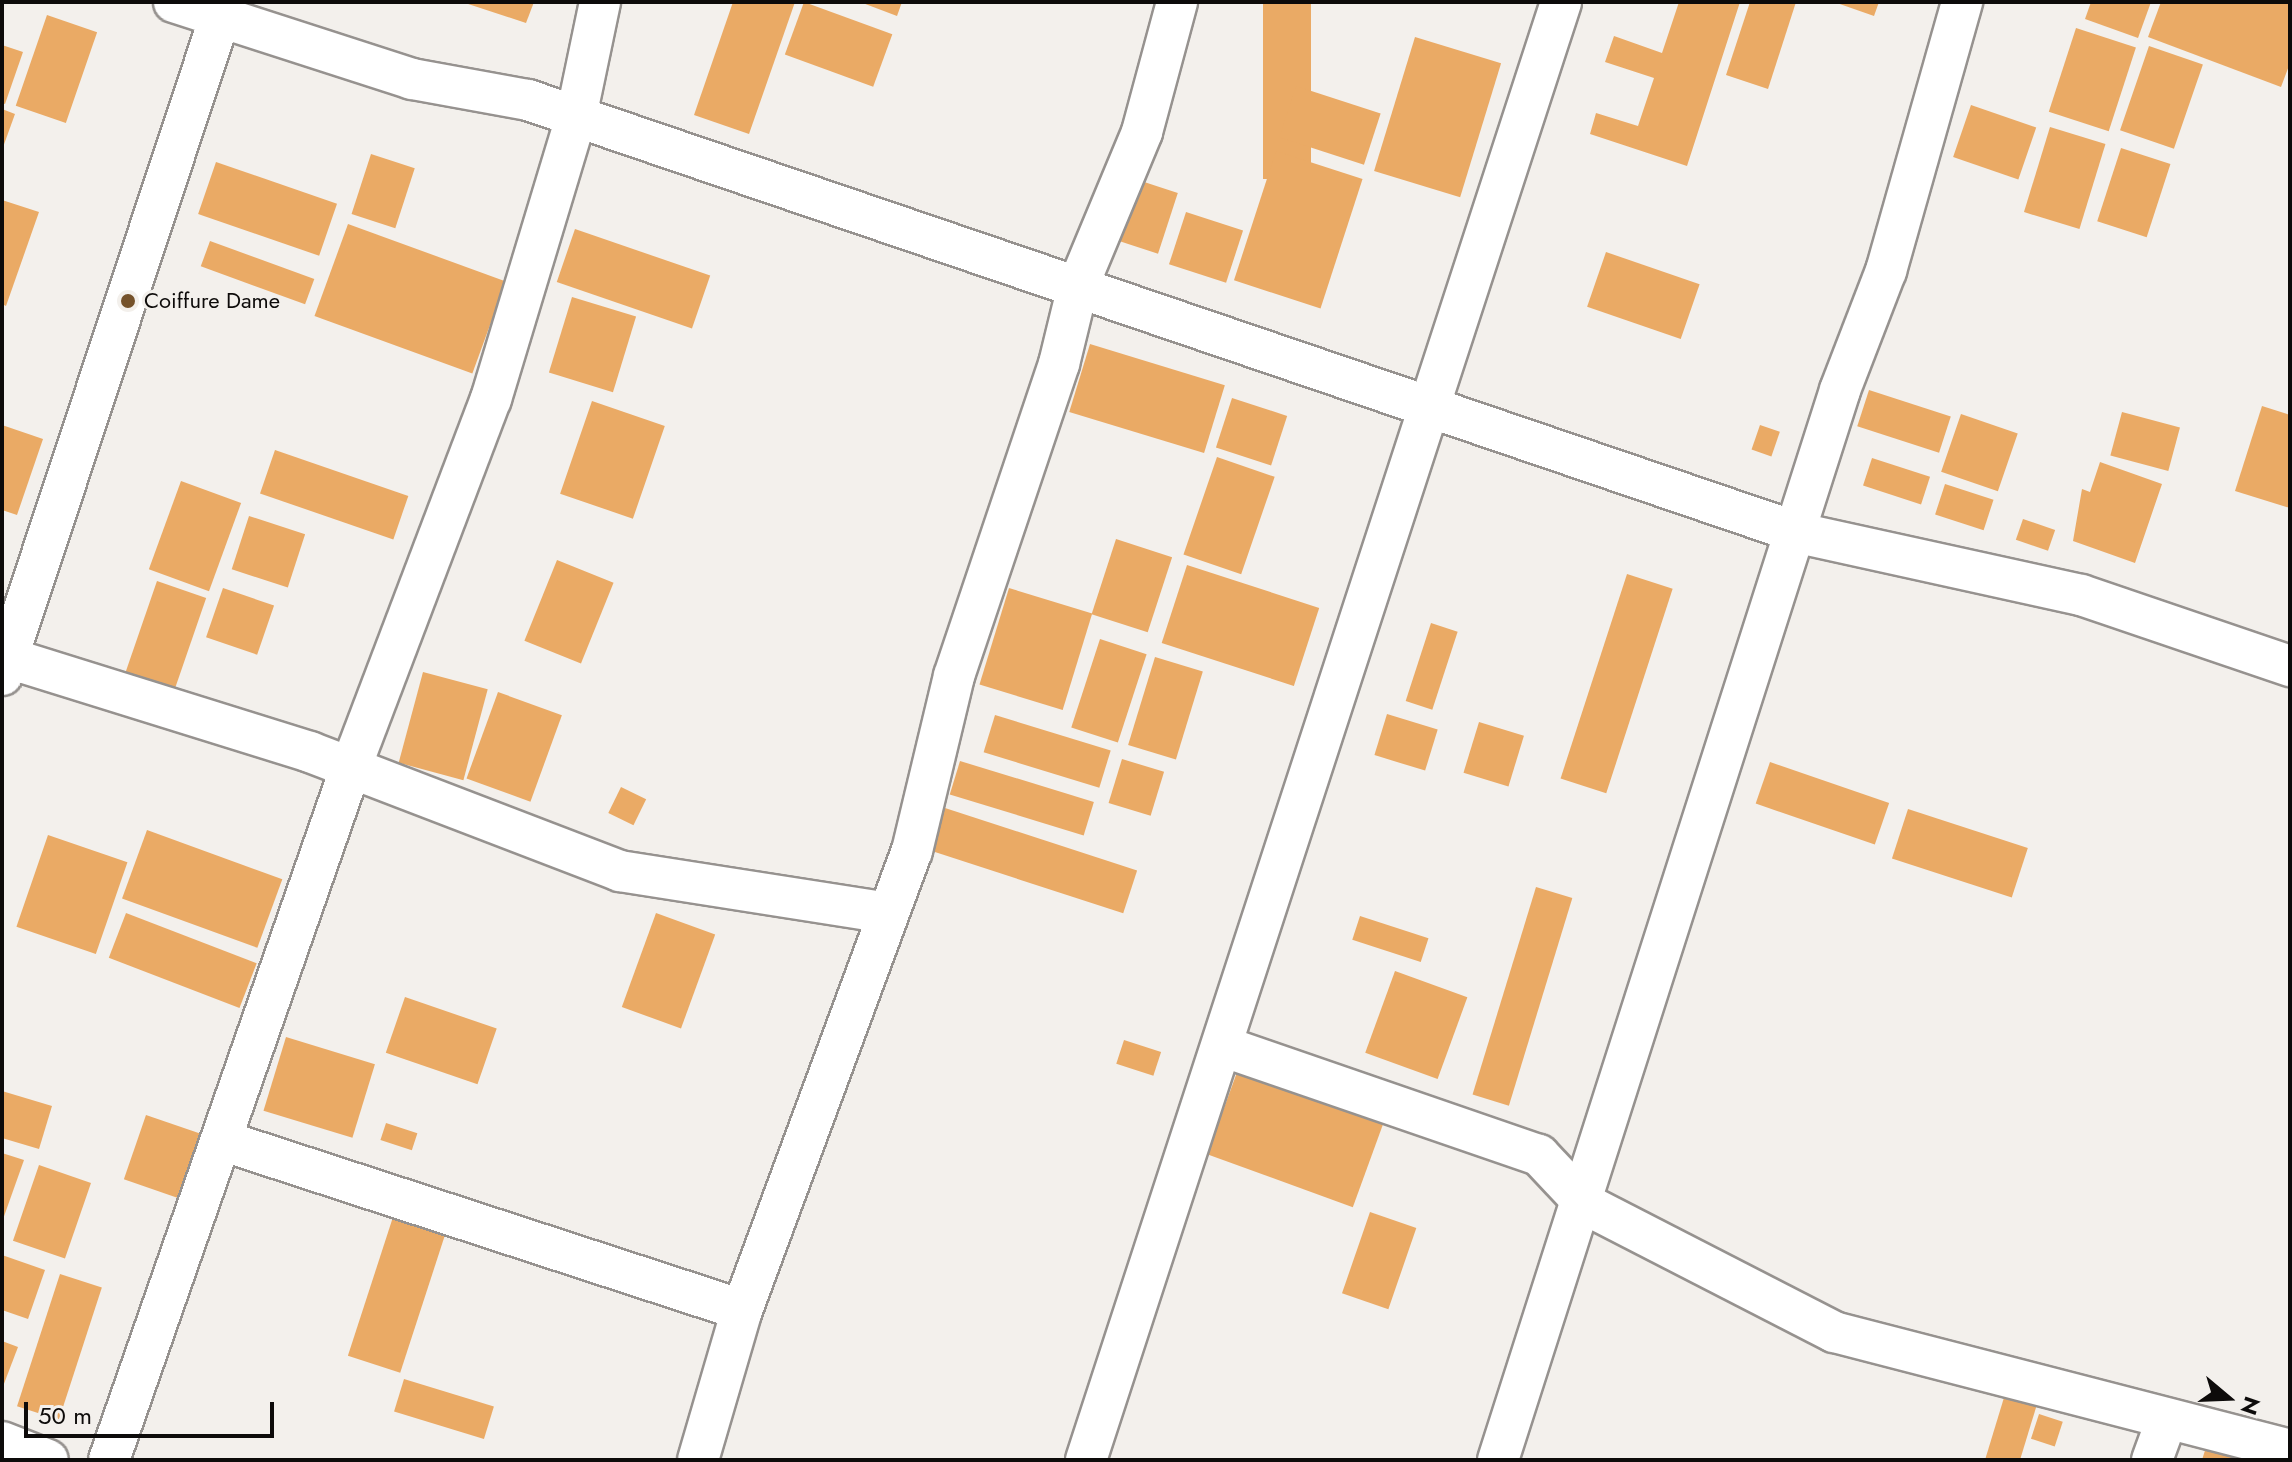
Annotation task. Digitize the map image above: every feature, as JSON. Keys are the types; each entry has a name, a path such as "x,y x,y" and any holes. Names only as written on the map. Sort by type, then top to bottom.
{"street":[{"path":"174,2 224,11 412,79 576,117 1799,533 2081,595 2290,666"},
{"path":"109,1460 351,767 491,399 576,117 600,2"},
{"path":"698,1460 742,1310 912,851 954,676 1059,364 1078,286 1142,132 1177,2"},
{"path":"1086,1460 1431,409 1561,2"},
{"path":"1498,1460 1585,1204 1799,533 1840,390 1886,271 1962,2"},
{"path":"224,11 4,663 351,767 620,871 887,913"},
{"path":"1222,1046 1539,1155 1585,1204 1834,1332 2290,1450"},
{"path":"221,1140 742,1310"},
{"path":"2152,1460 2167,1419"},
{"path":"2,1442 48,1460"}],"building":[{"path":"462,2 534,2 526,23"},
{"path":"733,2 795,2 749,134 694,115"},
{"path":"804,2 892,34 873,87 785,55"},
{"path":"860,2 902,2 897,16"},
{"path":"1263,2 1311,2 1311,179 1263,179"},
{"path":"1679,2 1740,2 1687,166 1590,134 1596,113 1638,126 1654,78 1605,62 1614,36 1662,53"},
{"path":"1750,2 1796,2 1768,89 1726,75"},
{"path":"1834,2 1879,2 1874,16"},
{"path":"2091,2 2151,2 2138,38 2085,19"},
{"path":"2161,2 2290,2 2290,63 2281,87 2148,37"},
{"path":"47,15 97,32 66,123 16,106"},
{"path":"2076,28 2136,47 2109,131 2049,112"},
{"path":"1415,37 1501,63 1460,197 1374,171"},
{"path":"2,45 23,52 5,104 2,103"},
{"path":"2149,46 2203,65 2174,149 2120,130"},
{"path":"1296,86 1381,114 1364,165 1279,137"},
{"path":"1971,105 2036,127 2018,179 1953,157"},
{"path":"2,109 15,114 2,150"},
{"path":"2050,127 2105,144 2079,229 2024,212"},
{"path":"2121,148 2170,164 2147,237 2097,221"},
{"path":"1276,151 1363,179 1321,308 1234,280"},
{"path":"371,154 415,168 395,228 352,214"},
{"path":"216,162 337,204 319,256 198,214"},
{"path":"1135,179 1178,193 1158,254 1115,240"},
{"path":"2,200 39,212 6,306 2,304"},
{"path":"1186,212 1243,231 1226,283 1169,264"},
{"path":"348,224 506,281 472,374 314,316"},
{"path":"575,229 710,276 692,329 557,282"},
{"path":"210,241 314,279 305,304 201,266"},
{"path":"1606,252 1700,284 1681,339 1587,307"},
{"path":"572,297 636,317 613,392 549,373"},
{"path":"1090,344 1225,385 1204,453 1069,412"},
{"path":"1869,390 1951,417 1939,453 1857,426"},
{"path":"1232,398 1287,416 1271,465 1216,447"},
{"path":"592,401 665,426 633,519 560,494"},
{"path":"2262,406 2290,415 2290,508 2235,491"},
{"path":"2122,412 2180,428 2168,471 2110,455"},
{"path":"1961,414 2018,434 1998,491 1941,472"},
{"path":"2,425 43,439 17,515 2,510"},
{"path":"1760,425 1780,432 1771,456 1752,450"},
{"path":"275,450 408,496 393,539 260,493"},
{"path":"1217,457 1275,477 1241,574 1183,554"},
{"path":"1872,458 1930,477 1921,504 1863,486"},
{"path":"2100,462 2162,484 2135,563 2073,541 2082,489 2090,492"},
{"path":"181,481 241,503 209,591 149,569"},
{"path":"1945,484 1994,500 1984,530 1935,514"},
{"path":"249,516 305,534 288,587 232,569"},
{"path":"2023,519 2055,530 2048,551 2016,540"},
{"path":"1116,539 1172,557 1148,632 1092,614"},
{"path":"557,560 614,583 581,664 524,641"},
{"path":"1187,565 1319,608 1294,686 1162,643"},
{"path":"1627,574 1673,589 1606,793 1561,778"},
{"path":"157,581 206,598 172,696 123,679"},
{"path":"223,588 274,606 257,655 206,637"},
{"path":"1009,588 1092,613 1063,710 979,685"},
{"path":"1431,623 1458,632 1432,710 1406,701"},
{"path":"1100,639 1147,654 1118,743 1071,727"},
{"path":"1155,657 1203,672 1176,760 1128,745"},
{"path":"423,672 488,689 463,780 399,763"},
{"path":"498,692 562,715 530,802 467,778"},
{"path":"1387,714 1438,729 1425,771 1374,755"},
{"path":"995,715 1111,750 1099,788 984,752"},
{"path":"1479,722 1524,736 1508,786 1464,773"},
{"path":"1122,759 1164,772 1151,816 1109,803"},
{"path":"960,761 1094,802 1084,835 950,794"},
{"path":"1770,762 1889,803 1875,845 1756,804"},
{"path":"621,787 646,799 633,825 608,813"},
{"path":"945,808 1137,870 1123,913 931,851"},
{"path":"1908,809 2028,848 2012,897 1892,858"},
{"path":"147,830 282,879 257,948 122,899"},
{"path":"48,835 127,862 96,954 16,927"},
{"path":"1536,887 1572,898 1509,1106 1473,1095"},
{"path":"126,913 257,963 239,1008 109,958"},
{"path":"656,913 715,935 681,1029 622,1007"},
{"path":"1360,916 1428,938 1421,962 1352,940"},
{"path":"1395,971 1467,997 1438,1079 1365,1053"},
{"path":"405,997 497,1029 478,1084 386,1053"},
{"path":"286,1037 375,1064 352,1138 263,1111"},
{"path":"1124,1040 1161,1052 1153,1076 1116,1064"},
{"path":"1240,1064 1386,1117 1353,1207 1207,1154"},
{"path":"2,1091 52,1106 39,1149 2,1138"},
{"path":"146,1115 204,1135 182,1199 124,1179"},
{"path":"386,1123 417,1133 412,1150 380,1140"},
{"path":"2,1153 24,1160 2,1222"},
{"path":"39,1165 91,1183 65,1259 13,1241"},
{"path":"1370,1212 1416,1228 1388,1309 1342,1293"},
{"path":"393,1217 445,1234 400,1373 348,1356"},
{"path":"2,1255 45,1270 28,1319 2,1310"},
{"path":"60,1274 102,1288 59,1420 17,1406"},
{"path":"2,1341 18,1347 2,1389"},
{"path":"404,1379 494,1406 484,1439 394,1412"},
{"path":"2006,1391 2038,1401 2020,1460 1985,1460"},
{"path":"2039,1414 2063,1422 2055,1446 2031,1439"},
{"path":"2208,1441 2259,1460 2202,1460"}],"place":[{"name":"Coiffure Dame","path":"128,301"}]}
